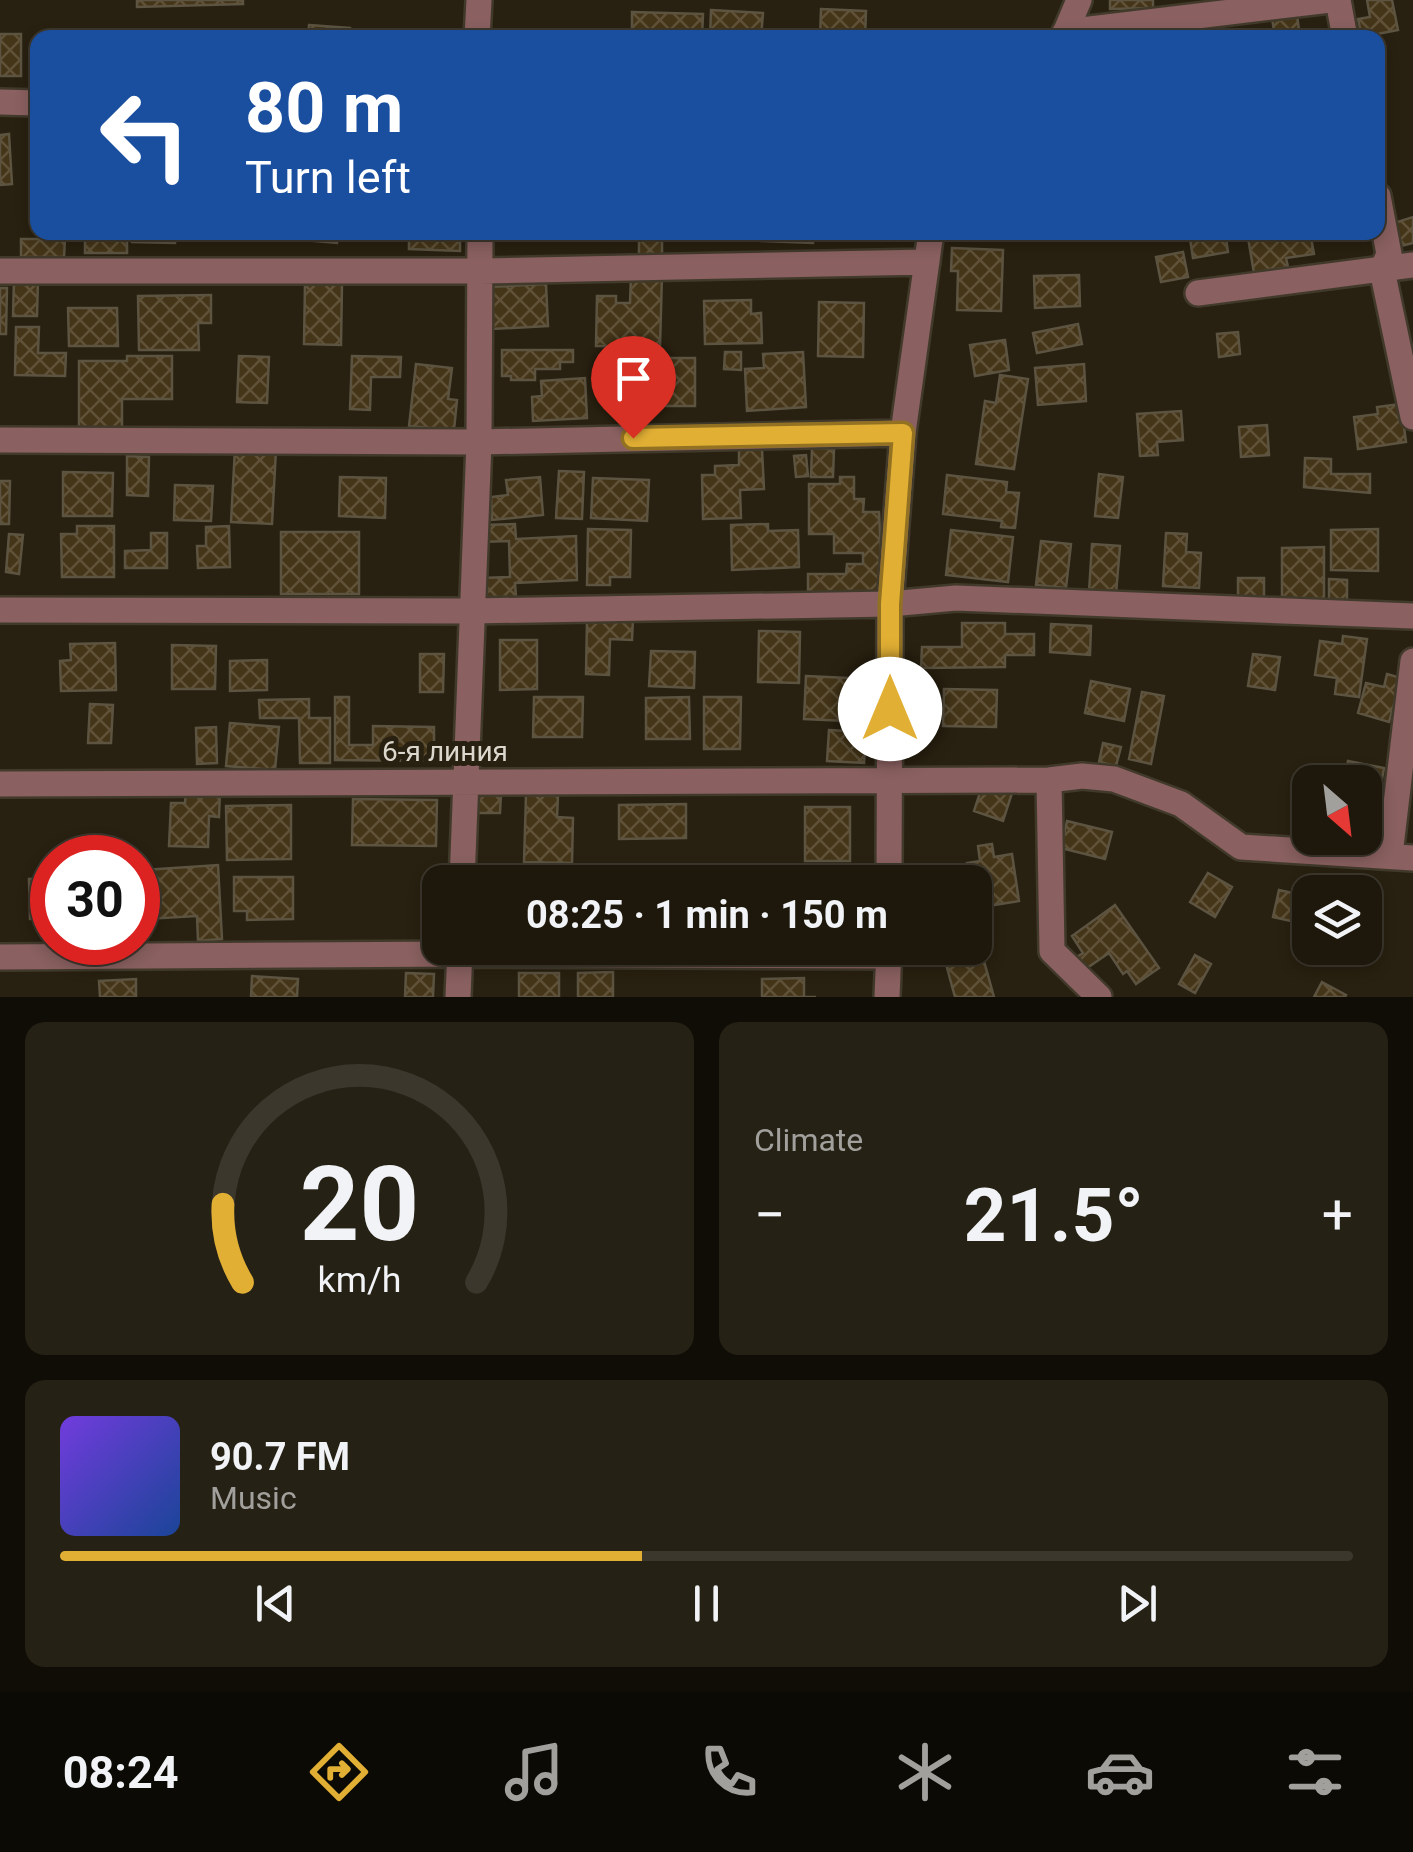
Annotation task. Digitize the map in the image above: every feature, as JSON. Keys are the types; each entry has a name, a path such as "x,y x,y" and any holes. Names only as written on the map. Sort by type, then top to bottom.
{"street":[{"path":"477,30 478,0"},
{"path":"1066,30 1079,0"},
{"path":"1102,30 1330,0"},
{"path":"1338,0 1344,30"},
{"path":"0,102 30,103"},
{"path":"1385,230 1390,254 1382,270 1413,417"},
{"path":"462,865 478,442 480,240"},
{"path":"890,865 890,604 903,433 930,240"},
{"path":"0,271 482,271 927,262"},
{"path":"1198,294 1413,264"},
{"path":"0,440 478,442 903,433"},
{"path":"0,610 471,612 890,604 956,598 1413,616"},
{"path":"1401,857 1413,661"},
{"name":"6-я линия","path":"0,784 1050,780 1082,776 1114,779 1181,804 1241,846 1401,857"},
{"path":"1050,780 1052,951 1099,997"},
{"path":"0,957 422,951"},
{"path":"458,997 459,965"},
{"path":"887,997 888,965"}],"building":[{"path":"137,0 243,0 243,4 137,7"},
{"path":"1110,0 1153,0 1153,8 1110,9"},
{"path":"1367,0 1392,0 1398,30 1360,30 1358,19 1370,17"},
{"path":"1296,7 1299,30 1274,30 1271,11"},
{"path":"821,9 866,11 865,30 820,30"},
{"path":"711,10 763,13 762,30 710,30"},
{"path":"632,12 703,14 702,30 632,30"},
{"path":"309,25 350,28 350,30 309,30"},
{"path":"0,34 21,34 21,76 0,76"},
{"path":"9,134 12,184 0,185 0,135"},
{"path":"1413,217 1413,243 1401,246 1394,223"},
{"path":"21,239 65,240 64,257 21,257"},
{"path":"85,240 127,240 127,253 85,253"},
{"path":"132,240 175,240 175,243"},
{"path":"409,240 460,240 460,251 409,249"},
{"path":"639,240 662,240 662,254 639,256"},
{"path":"761,240 813,240 813,243"},
{"path":"1190,240 1226,240 1228,252 1193,258"},
{"path":"1248,240 1311,240 1314,254 1286,258 1288,267 1254,273"},
{"path":"952,248 1003,250 1001,311 957,310 958,271 951,271"},
{"path":"1183,252 1188,277 1161,282 1156,257"},
{"path":"631,275 662,275 660,347 596,346 597,296 616,296 616,303 630,303"},
{"path":"1079,275 1080,306 1035,308 1034,276"},
{"path":"14,279 38,279 37,316 13,316"},
{"path":"305,283 342,284 341,345 304,344"},
{"path":"546,284 548,326 492,329 489,287"},
{"path":"0,288 7,288 6,334 0,334"},
{"path":"211,295 211,323 198,323 199,350 139,350 138,296"},
{"path":"751,300 751,314 761,313 762,343 705,344 704,301"},
{"path":"819,302 864,303 863,357 818,356"},
{"path":"68,308 117,308 118,346 69,346"},
{"path":"1078,324 1082,344 1037,353 1033,333"},
{"path":"16,327 39,327 38,353 66,353 65,376 15,375"},
{"path":"1238,332 1240,354 1219,357 1217,334"},
{"path":"1005,340 1009,370 975,376 970,345"},
{"path":"502,350 573,350 573,362 560,362 560,369 535,369 535,380 511,380 511,376 502,376"},
{"path":"725,352 741,352 741,370 724,369"},
{"path":"803,352 806,407 747,411 745,369 764,368 763,354"},
{"path":"127,356 172,356 172,399 122,399 122,428 79,428 79,361 127,361"},
{"path":"239,356 269,357 267,403 237,402"},
{"path":"352,356 401,357 400,377 371,377 370,410 350,409"},
{"path":"614,358 648,360 646,385 627,384 627,377 613,376"},
{"path":"654,358 695,358 695,406 654,406"},
{"path":"416,364 452,368 448,399 457,400 454,430 409,426"},
{"path":"1084,364 1086,401 1038,405 1035,368"},
{"path":"1000,375 1028,379 1014,469 976,464 985,401 996,403"},
{"path":"585,378 587,418 533,421 532,397 542,396 541,381"},
{"path":"1401,404 1406,442 1358,449 1354,417 1378,414 1377,407"},
{"path":"1181,411 1183,440 1157,442 1158,455 1140,456 1137,414"},
{"path":"1267,425 1269,455 1241,457 1239,427"},
{"path":"235,448 276,450 272,524 231,522"},
{"path":"812,448 834,449 833,477 811,477"},
{"path":"762,449 764,489 740,490 741,518 703,519 702,475 715,475 715,466 739,465 739,450"},
{"path":"806,455 808,476 796,477 794,456"},
{"path":"127,456 149,457 148,496 127,495"},
{"path":"1305,458 1331,459 1331,474 1370,474 1370,493 1304,487"},
{"path":"559,471 584,472 582,519 556,518"},
{"path":"63,472 113,473 112,516 63,516"},
{"path":"1099,474 1123,477 1118,518 1095,516"},
{"path":"947,475 1007,482 1006,492 1019,493 1015,528 1001,527 1002,521 943,514"},
{"path":"340,477 386,478 385,518 339,516"},
{"path":"540,477 543,515 492,520 491,497 508,495 506,480"},
{"path":"840,477 854,477 854,499 864,499 863,512 879,512 883,597 808,596 808,574 846,574 847,564 863,564 863,553 834,553 834,534 809,534 809,484 840,484"},
{"path":"593,478 649,480 647,521 591,518"},
{"path":"0,481 10,481 9,524 0,524"},
{"path":"175,485 213,486 211,521 174,520"},
{"path":"515,524 516,539 576,536 577,580 515,583 516,597 480,599 480,578 510,577 509,541 481,542 480,525"},
{"path":"768,524 768,531 798,530 799,567 732,570 731,525"},
{"path":"77,526 114,526 114,577 62,577 61,534 77,534"},
{"path":"229,526 230,567 198,568 197,546 206,546 206,527"},
{"path":"588,529 631,530 630,577 610,577 610,585 587,585"},
{"path":"1378,529 1378,571 1331,570 1331,530"},
{"path":"951,530 1013,537 1008,582 946,575"},
{"path":"281,532 359,532 359,594 281,594"},
{"path":"151,533 167,533 167,568 125,568 125,551 151,550"},
{"path":"1166,533 1187,534 1186,552 1201,553 1199,588 1163,586"},
{"path":"9,534 23,535 19,574 6,572"},
{"path":"1041,541 1071,544 1066,588 1036,585"},
{"path":"1092,544 1120,546 1116,594 1089,592"},
{"path":"1324,547 1324,599 1282,600 1282,548"},
{"path":"1238,578 1264,578 1264,600 1238,599"},
{"path":"1329,579 1347,580 1347,603 1329,603"},
{"path":"587,620 633,620 632,640 610,639 609,675 586,674"},
{"path":"962,623 1005,623 1005,634 1034,634 1034,655 1005,655 1005,667 921,668 922,647 962,647"},
{"path":"1051,624 1091,626 1090,655 1050,652"},
{"path":"759,631 800,632 799,683 758,682"},
{"path":"1343,636 1367,639 1359,697 1335,694 1337,678 1315,675 1320,641 1342,644"},
{"path":"500,640 537,640 537,689 500,690"},
{"path":"115,643 116,690 61,691 60,661 71,660 70,644"},
{"path":"172,645 216,646 215,689 172,689"},
{"path":"651,651 695,652 694,688 649,686"},
{"path":"420,654 444,654 443,692 420,692"},
{"path":"1253,654 1280,657 1275,690 1248,686"},
{"path":"267,660 267,690 230,691 230,661"},
{"path":"1387,674 1401,678 1389,722 1358,713 1366,683 1384,687"},
{"path":"806,676 870,679 868,722 804,719"},
{"path":"1091,681 1130,689 1124,721 1085,713"},
{"path":"944,689 997,690 996,727 943,726"},
{"path":"1142,692 1164,696 1151,764 1129,759"},
{"path":"335,697 349,697 349,745 373,745 373,726 434,727 434,761 335,760"},
{"path":"534,697 583,697 582,737 533,737"},
{"path":"689,697 690,739 646,739 646,698"},
{"path":"704,697 741,697 740,749 704,749"},
{"path":"309,699 309,718 330,718 330,763 300,763 299,718 260,718 259,700"},
{"path":"90,704 113,705 111,743 88,743"},
{"path":"230,723 279,727 275,770 226,766"},
{"path":"216,727 217,763 197,764 196,728"},
{"path":"829,730 866,732 864,763 827,761"},
{"path":"1103,743 1121,747 1116,766 1099,762"},
{"path":"984,780 1013,790 1003,821 974,811"},
{"path":"186,789 220,791 219,817 209,816 208,847 169,846 171,803 185,803"},
{"path":"474,794 501,794 500,813 474,813"},
{"path":"526,795 558,796 557,817 573,818 572,863 524,862"},
{"path":"353,799 437,800 436,846 352,845"},
{"path":"686,804 686,838 619,839 619,805"},
{"path":"291,805 291,859 227,860 226,806"},
{"path":"805,807 850,807 850,861 805,861"},
{"path":"1067,821 1112,832 1105,859 1061,848"},
{"path":"992,844 994,857 1012,854 1019,901 992,905 992,865 967,865 980,861 978,846"},
{"path":"218,865 222,939 198,941 197,916 160,918 160,869"},
{"path":"1208,873 1232,887 1215,917 1190,902"},
{"path":"234,877 293,877 293,919 247,920 247,911 234,911"},
{"path":"1279,890 1292,893 1292,921 1273,917"},
{"path":"1115,905 1159,968 1136,984 1127,971 1123,974 1109,953 1084,970 1075,958 1083,953 1072,936"},
{"path":"1195,955 1211,964 1195,993 1179,984"},
{"path":"946,965 985,965 994,997 955,997"},
{"path":"613,972 613,997 578,997 578,973"},
{"path":"406,973 434,974 433,997 405,997"},
{"path":"519,973 559,973 559,997 519,997"},
{"path":"252,976 298,979 297,997 251,997"},
{"path":"804,978 804,997 762,997 762,979"},
{"path":"136,979 136,997 100,997 99,981"},
{"path":"1322,982 1346,995 1345,997 1314,997"}],"route":[{"path":"633,438 903,433 890,604 890,709"}]}
